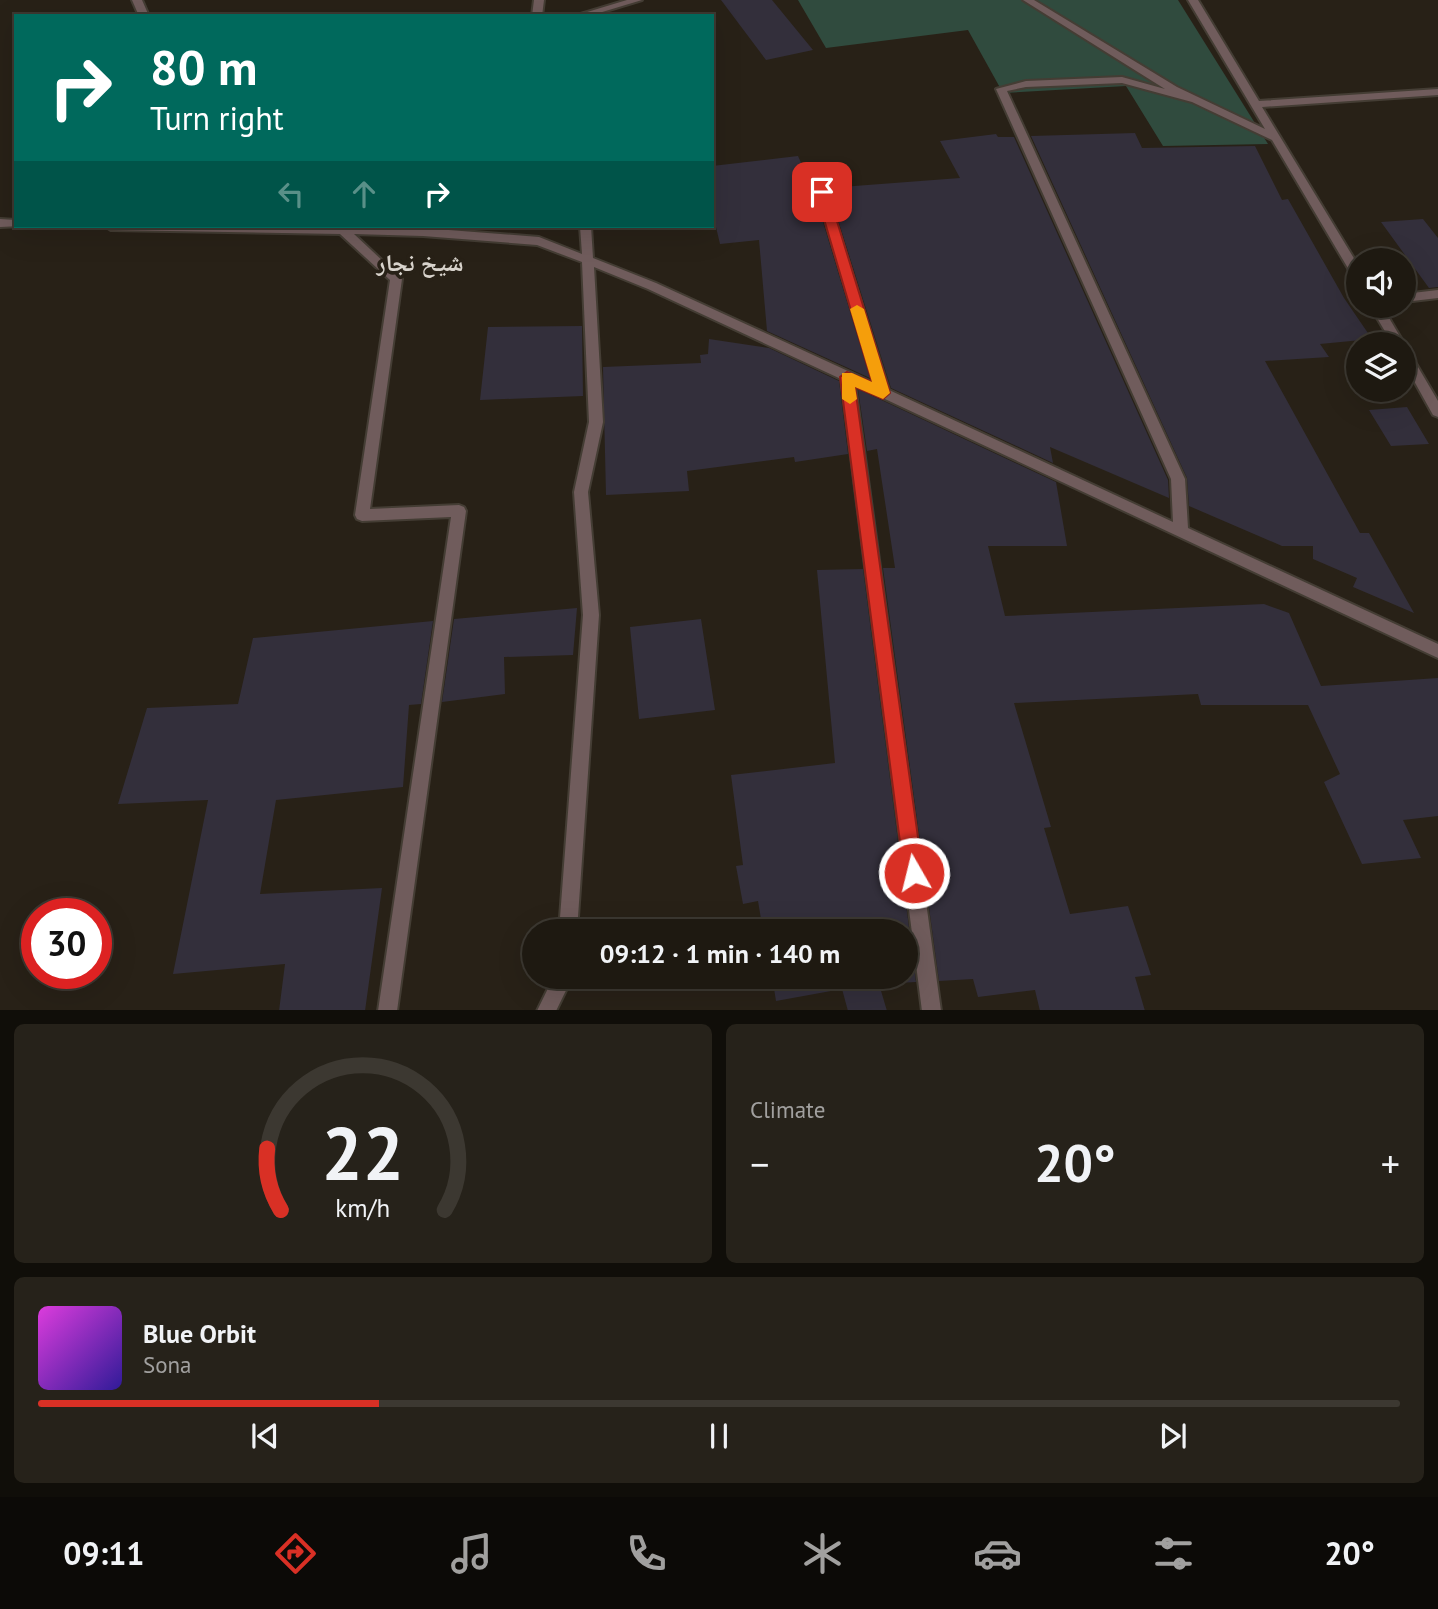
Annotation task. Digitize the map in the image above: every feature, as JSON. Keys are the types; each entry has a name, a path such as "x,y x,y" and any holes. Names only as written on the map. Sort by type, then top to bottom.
{"street":[{"path":"585,14 637,0"},
{"path":"1028,0 1193,99 1279,140"},
{"path":"1193,0 1346,254"},
{"path":"1181,531 1178,479 1001,89 1026,84 1122,80 1193,99"},
{"path":"1256,104 1438,92"},
{"path":"814,167 883,393"},
{"path":"204,228 344,231 415,229 539,241 652,286 1438,651"},
{"path":"569,919 591,615 581,492 596,422 586,228"},
{"path":"344,231 396,279 362,515 459,512 387,1010"},
{"path":"1416,297 1438,294"},
{"path":"1416,374 1438,412"},
{"path":"847,377 932,1010"},
{"path":"547,1010 558,989"}],"green space":[{"path":"798,0 1178,0 1268,144 1163,146 1126,86 1003,93 968,30 826,48"}],"building":[{"path":"721,0 772,0 813,50 766,60"},
{"path":"1135,133 1142,148 1255,146 1282,200 1288,199 1346,301 1346,318 1358,318 1367,332 1346,332 1346,342 1320,344 1329,357 1265,361 1360,533 1369,533 1414,613 1353,587 1357,578 1313,559 1313,546 1282,546 1189,506 1187,478 1031,136"},
{"path":"996,134 998,137 1014,137 1168,480 1169,498 1050,447 1053,463 891,388 828,188 960,178 940,141"},
{"path":"798,156 813,189 870,378 767,331 759,240 720,244 714,218 714,166"},
{"path":"1423,219 1438,238 1438,287 1429,288 1416,270 1416,248 1400,248 1381,222"},
{"path":"582,326 583,396 480,400 488,327"},
{"path":"709,339 769,348 839,381 848,454 795,462 794,457 687,471 689,491 606,495 603,367 701,363 700,355 708,354"},
{"path":"858,389 1056,482 1067,546 988,546 1005,616 1264,604 1289,613 1321,686 1438,678 1438,816 1403,820 1421,858 1362,864 1324,782 1340,774 1308,705 1201,705 1198,694 1014,703 1051,827 1044,828 1070,914 1128,906 1151,975 1135,977 1145,1010 1040,1010 1035,990 978,997 973,979 939,981 883,568 895,568 877,449 867,451"},
{"path":"1407,407 1429,444 1391,446 1369,410"},
{"path":"863,569 908,919 761,919 758,901 743,904 736,866 743,865 731,775 835,763 817,570"},
{"path":"577,608 573,655 504,657 505,694 442,702 454,619"},
{"path":"701,619 715,710 639,719 630,627"},
{"path":"433,621 421,704 409,705 403,787 276,800 260,894 382,888 365,1010 279,1010 285,964 173,974 208,800 118,804 147,708 238,704 253,638"},
{"path":"774,989 842,989 776,1001"},
{"path":"842,989 880,989 887,1010 848,1010"}],"slow traffic":[{"path":"850,399 847,377 883,393 857,309"}],"district":[{"name":"شيخ نجار","path":"420,263"}],"route":[{"path":"822,192 883,393 847,377 914,873"}]}
